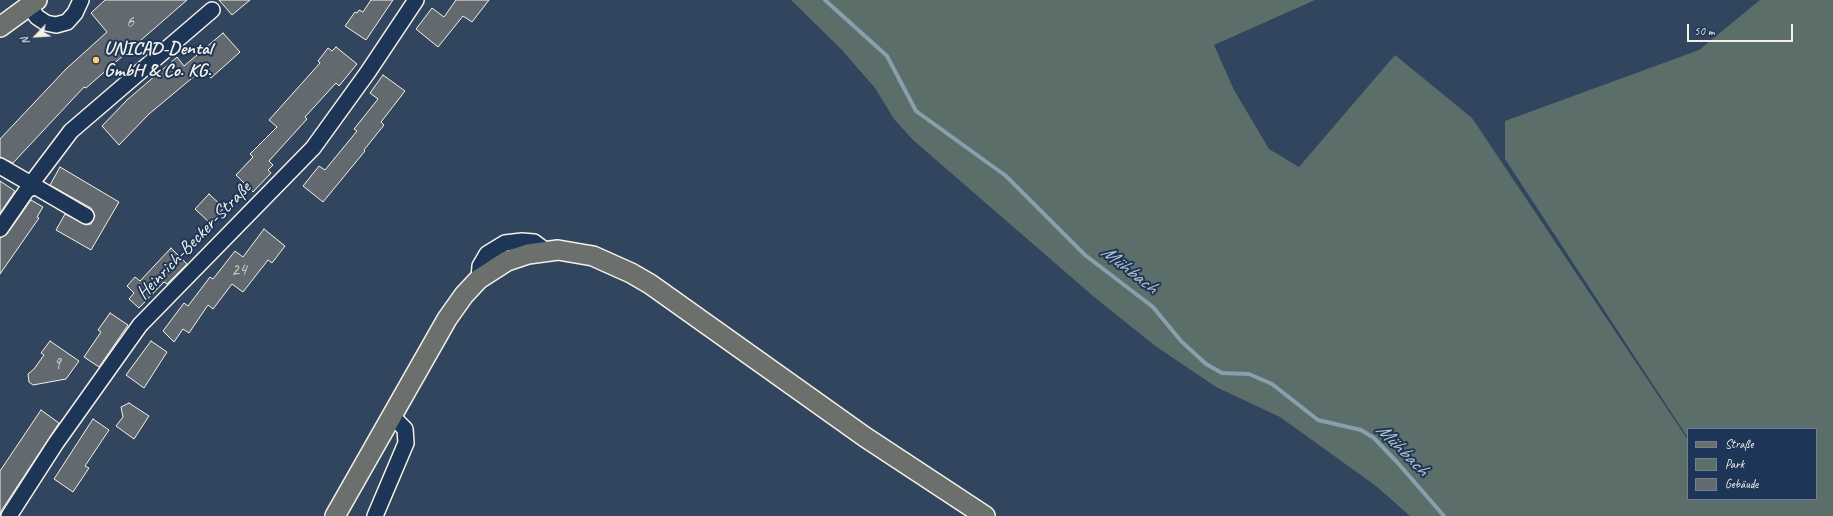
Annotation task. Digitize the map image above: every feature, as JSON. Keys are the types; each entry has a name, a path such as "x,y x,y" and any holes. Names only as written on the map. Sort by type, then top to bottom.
{"main road":[{"path":"0,27 33,3"},
{"path":"335,516 456,306 479,279 507,261 528,254 546,251 570,251 593,256 631,273 650,284 865,437 985,516"}],"street":[{"path":"33,3 38,17 46,22 56,25 67,22 75,13 81,0"},
{"name":"Heinrich-Becker-Straße","path":"9,516 56,443 140,325 313,148 368,72 416,0"},
{"path":"0,229 71,131 212,10"},
{"path":"0,166 31,186 86,216"},
{"path":"375,516 406,443 405,429 392,416"}],"green space":[{"path":"791,0 1315,0 1214,45 1234,90 1269,149 1299,167 1395,55 1472,118 1687,439 1687,500 1817,500 1817,428 1687,428 1687,436 1505,159 1505,121 1699,50 1760,0 1833,0 1833,516 1410,516 1376,486 1280,417 1216,387 1154,345 1093,296 913,140 894,119 875,88 841,49"}],"building":[{"path":"105,0 187,0 86,88 84,87 13,163 0,157 0,139 66,69 107,32 91,13"},
{"path":"219,0 250,0 232,15"},
{"path":"371,0 393,0 366,40 345,26 355,12 357,13 359,10 363,12"},
{"path":"456,0 489,0 472,22 463,16 438,47 416,29 432,8 444,17"},
{"path":"223,33 240,52 211,78 203,69 149,114 119,145 102,126 127,100 177,57 184,66"},
{"path":"336,47 357,64 339,86 336,83 305,117 307,119 269,161 273,165 268,170 271,173 253,192 236,175 253,157 250,154 277,127 269,120 320,63 318,61 328,48 332,51"},
{"path":"383,75 405,91 381,122 384,125 364,150 365,151 323,202 303,186 319,166 325,170 357,131 354,129 378,99 370,93"},
{"path":"60,167 119,202 91,250 56,230 65,214 86,225 91,224 95,216 91,208 50,185"},
{"path":"0,181 15,191 0,213"},
{"path":"209,194 224,208 210,223 195,209"},
{"path":"31,200 43,207 37,217 39,218 0,274 0,238 7,234"},
{"path":"264,229 285,246 272,263 268,260 243,292 232,284 213,309 208,305 189,333 183,329 174,342 163,331 184,303 188,306 210,277 213,279 235,251 243,257"},
{"path":"171,248 187,264 167,284 164,282 139,308 129,299 134,293 127,286 135,277 140,281"},
{"path":"110,313 128,325 99,367 84,357 101,332 98,330"},
{"path":"50,341 79,361 66,379 33,385 29,382 28,374 34,369 44,355 41,353"},
{"path":"151,341 167,352 144,388 126,375"},
{"path":"129,403 149,416 134,439 116,426 123,417 121,407"},
{"path":"41,410 59,423 1,511 0,516 0,471"},
{"path":"93,419 109,430 85,466 89,468 73,492 54,479"}],"waterway":[{"name":"Mühbach","path":"825,0 887,56 916,111 1006,176 1085,255 1153,307 1181,341 1206,364 1222,373 1249,374 1272,384 1318,420 1361,430 1374,438 1444,516"}],"place":[{"name":"UNICAD-Dental GmbH & Co. KG.","path":"96,60"}]}
